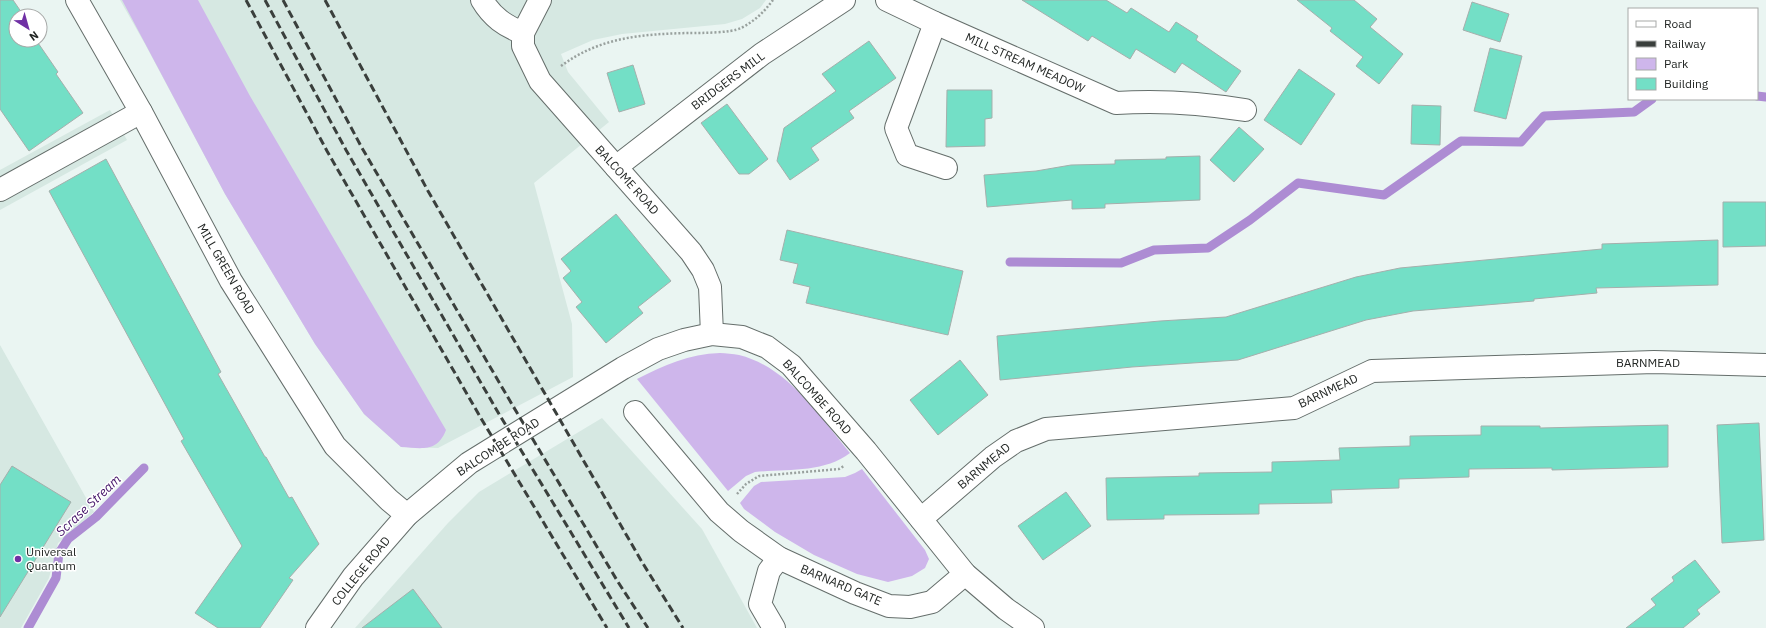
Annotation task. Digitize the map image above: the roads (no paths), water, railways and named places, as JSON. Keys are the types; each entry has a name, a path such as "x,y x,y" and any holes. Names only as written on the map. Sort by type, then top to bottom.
{"street":[{"name":"MILL GREEN ROAD","path":"77,0 141,112 231,280 335,446 389,500 407,515"},
{"path":"482,0 488,10 506,26 523,33 540,0"},
{"name":"BRIDGERS MILL","path":"616,167 762,54 844,0"},
{"name":"MILL STREAM MEADOW","path":"887,0 935,23 1116,103 1142,101 1204,103 1245,110"},
{"path":"935,23 896,128 907,155 946,168"},
{"name":"BALCOME ROAD","path":"523,33 523,46 540,81 691,252 703,270 710,287 712,334"},
{"path":"0,190 141,112"},
{"name":"BALCOMBE ROAD","path":"407,515 469,463 623,368 658,349 684,340 712,334 742,337 767,347 791,365 866,451 965,574 1006,609 1033,628"},
{"name":"BARNMEAD","path":"921,519 993,457 1016,441 1046,429 1294,408 1372,371 1654,362 1766,365"},
{"name":"BARNARD GATE","path":"636,412 719,512 741,531 779,558 854,593 889,606 910,607 932,602 965,574"},
{"name":"COLLEGE ROAD","path":"316,628 353,577 407,515"},
{"path":"774,628 760,604 769,571 779,558"}],"waterway":[{"path":"1758,96 1766,97"},
{"path":"1010,262 1121,263 1154,250 1208,248 1250,220 1298,183 1384,195 1461,141 1521,142 1544,116 1634,112 1651,100"},
{"name":"Scrase Stream","path":"28,628 56,578 59,553 68,539 96,517 144,468"}],"railway":[{"path":"246,0 327,151 482,420 607,628"},
{"path":"265,0 346,150 499,414 629,628"},
{"path":"283,0 362,148 513,406 618,582 648,628"},
{"path":"325,0 428,191 642,562 683,628"}],"place":[{"name":"Universal Quantum","path":"18,559"}]}
